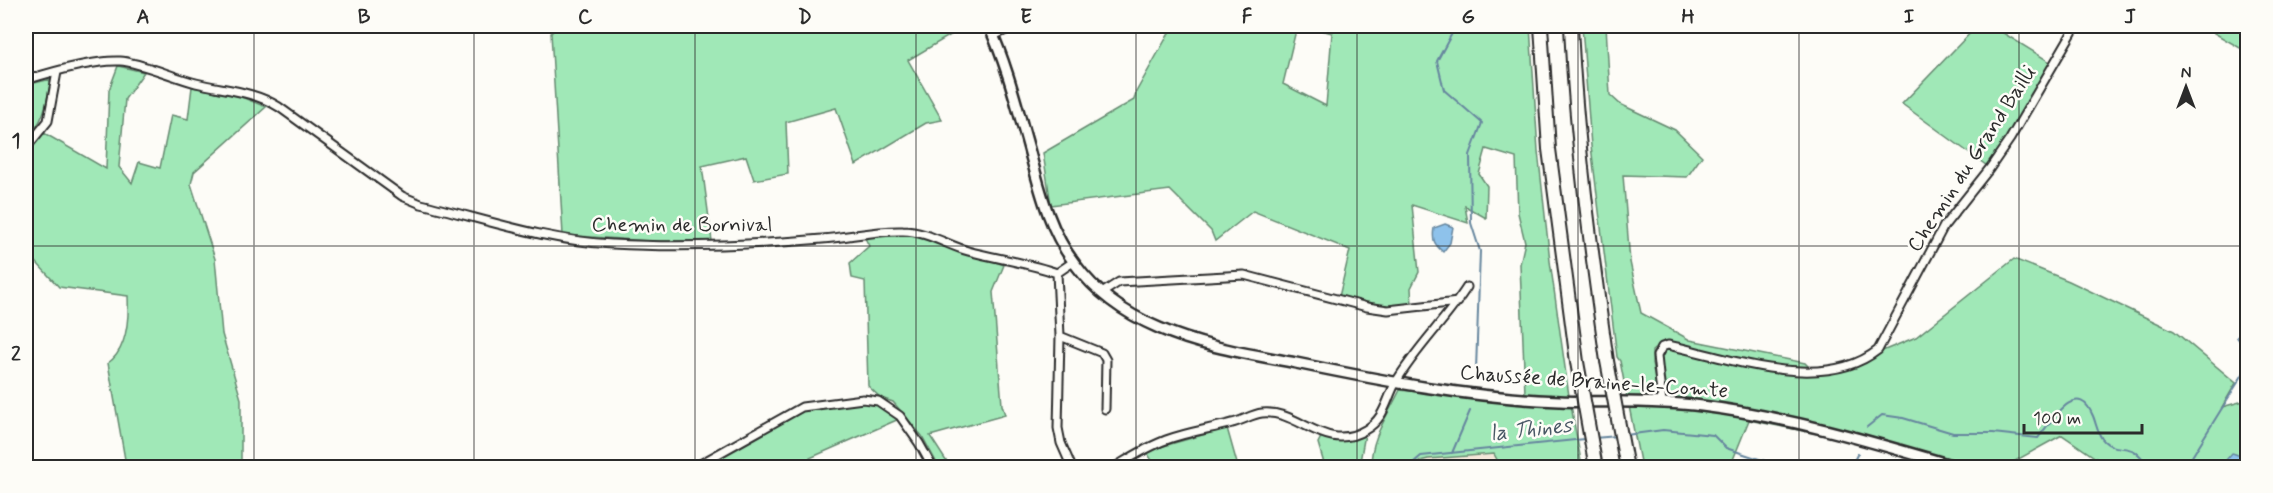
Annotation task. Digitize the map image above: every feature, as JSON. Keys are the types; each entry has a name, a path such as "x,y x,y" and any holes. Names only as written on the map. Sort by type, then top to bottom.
{"highway":[{"path":"1541,26 1549,149 1577,362 1596,468"},
{"path":"1571,26 1579,147 1591,252 1607,361 1627,468"}],"main road":[{"name":"Chaussée de Braine-le-Comte","path":"989,26 1012,89 1044,206 1055,231 1073,262 1102,293 1138,318 1161,329 1254,355 1397,381 1518,399 1662,402 1710,407 1783,421 1880,444 1961,468"}],"street":[{"path":"993,36 1015,26"},
{"name":"Chemin du Grand Bailli","path":"1662,402 1656,356 1662,347 1668,345 1726,359 1792,370 1816,371 1830,370 1860,361 1878,350 1944,226 2010,139 2076,26"},
{"name":"Chemin de Bornival","path":"26,80 71,68 122,61 195,83 267,99 402,196 421,204 558,238 622,244 720,245 822,240 904,231 925,234 965,250 1037,266 1057,273"},
{"path":"26,148 48,121 57,72"},
{"path":"1072,468 1061,443 1058,428 1060,336 1057,273 1073,262"},
{"path":"1102,293 1119,282 1244,275 1367,307 1388,310 1458,302"},
{"path":"1113,468 1167,440 1236,422 1260,413 1279,413 1310,430 1339,437 1363,432 1375,424 1386,409 1397,381 1467,287"},
{"path":"1060,336 1102,353 1106,360 1105,409"},
{"path":"693,468 802,407 863,399 878,400 900,416 933,468"}],"shaded area":[{"path":"1495,454 1501,467 1410,468 1413,463 1428,459"}],"green space":[{"path":"558,26 966,26 908,60 942,120 926,123 856,165 836,108 786,122 788,174 754,180 746,156 702,166 712,241 649,241 563,235 551,33"},
{"path":"1173,26 1297,26 1283,84 1326,106 1332,33 1307,26 1530,26 1538,151 1550,261 1569,396 1525,394 1520,264 1525,242 1518,213 1516,158 1486,149 1479,174 1487,186 1486,218 1465,206 1468,223 1412,205 1419,272 1411,288 1412,305 1388,307 1339,297 1350,250 1253,211 1215,241 1211,231 1170,190 1051,205 1043,153 1134,100 1136,92"},
{"path":"1582,26 1606,26 1610,95 1620,104 1675,130 1702,156 1687,177 1623,175 1630,262 1641,313 1690,340 1805,363 1810,368 1772,365 1792,370 1844,367 1916,337 2014,259 2069,281 2174,331 2236,383 2222,407 2247,400 2247,467 2109,467 2062,435 2007,467 1981,467 1749,420 1730,467 1641,467 1629,406 1699,410 1662,403 1658,363 1659,345 1652,351 1657,389 1652,396 1627,397 1620,361 1617,357 1591,146"},
{"path":"1977,26 1992,26 2050,62 2010,139 1990,168 1902,104"},
{"path":"2202,26 2247,26 2247,52"},
{"path":"118,66 144,72 125,99 119,167 132,183 139,162 160,168 171,115 188,119 192,87 239,96 266,107 194,172 191,184 215,259 222,334 241,399 241,467 122,467 126,465 108,363 120,350 126,332 128,296 59,287 26,251 26,153 44,133 106,169 109,90"},
{"path":"51,79 41,119 26,139 26,85"},
{"path":"907,234 1004,265 993,292 1002,405 1005,415 930,436 950,467 939,467 922,436 893,402 881,398 868,386 865,281 852,278 850,263 869,246 865,238"},
{"path":"1400,390 1528,404 1571,405 1582,467 1501,467 1494,454 1428,459 1413,463 1410,467 1371,468 1373,447"},
{"path":"858,401 877,403 899,419 810,458 819,467 696,468 801,410"},
{"path":"1227,428 1238,467 1156,467 1146,451"},
{"path":"1365,434 1359,467 1325,467 1318,443 1321,437 1340,441"}],"water":[{"path":"1445,224 1453,227 1450,243 1443,252 1434,242 1433,232 1434,228"},
{"path":"2232,453 2245,459 2247,467 2220,467"}],"waterway":[{"path":"1456,26 1437,61 1444,90 1482,123 1470,155 1471,223 1480,251 1476,370"},
{"path":"2248,327 2237,337 2248,352"},
{"path":"2185,468 2248,366"},
{"name":"la Thines","path":"1867,427 1882,415 1903,418 1953,433 1993,433 2038,438 2064,406 2079,401 2087,405 2104,441 2111,446 2134,451 2150,468"},
{"path":"1452,453 1470,411"},
{"name":"la Thines","path":"1626,435 1663,430 1713,435 1726,448 1771,463"},
{"name":"la Thines","path":"1594,438 1618,436"},
{"name":"la Thines","path":"1407,468 1421,456 1585,439"},
{"name":"la Thines","path":"1850,468 1858,453"}]}
